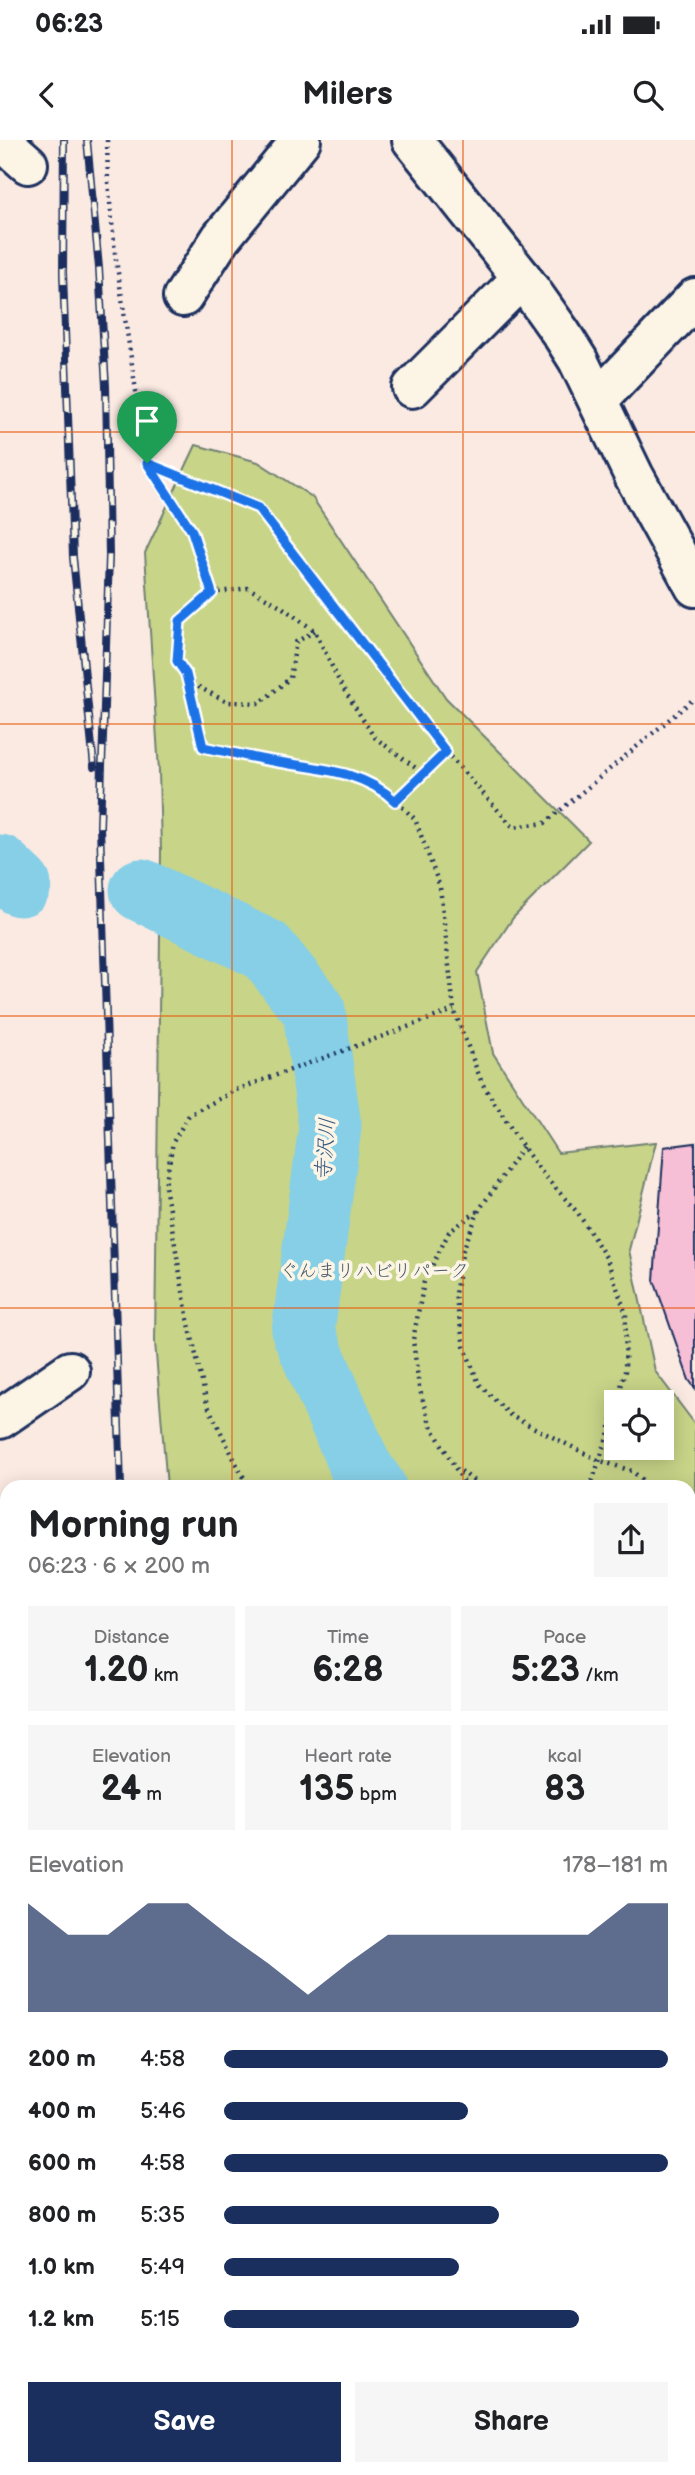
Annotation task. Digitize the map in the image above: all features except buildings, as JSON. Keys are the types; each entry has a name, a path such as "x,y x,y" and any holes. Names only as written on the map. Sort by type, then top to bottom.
{"street":[{"path":"183,297 221,238 301,140"},
{"path":"416,144 522,278 572,351 634,476 689,560"},
{"path":"412,388 522,278"},
{"path":"598,400 695,298"},
{"path":"0,1419 70,1371"}],"path":[{"path":"107,140 115,253 147,463 192,531 212,593"},
{"path":"147,463 258,508 446,752 513,827 545,823 695,698"},
{"path":"315,631 296,642 290,678 260,703 227,702 193,684 177,661 180,621 212,593 248,588 279,605 315,631 341,685 374,737 425,774"},
{"path":"186,674 203,747 331,769 382,788 415,819 440,887 454,1010 482,1083 523,1147 578,1213 611,1270 626,1314 625,1371 620,1390"},
{"path":"395,801 446,752"},
{"path":"246,1480 207,1404 187,1315 165,1186 173,1142 189,1115 236,1090 454,1010"},
{"path":"523,1147 479,1210 463,1250 455,1294 464,1346 479,1384 511,1416 598,1460 632,1471 643,1480"},
{"path":"463,1480 430,1424 419,1387 413,1340 424,1282 449,1232 479,1210"},
{"path":"592,1480 604,1445"},
{"path":"459,1470 472,1480"}],"green space":[{"name":"ぐんまリハビリパーク","path":"196,445 258,462 312,497 446,698 589,841 513,918 477,972 493,1053 558,1153 656,1142 629,1250 655,1371 669,1390 604,1390 604,1460 674,1460 674,1396 695,1424 695,1480 166,1480 155,1342 161,851 159,771 145,553"}],"waterway":[{"name":"寺沢川","path":"0,866 20,885"},
{"name":"寺沢川","path":"141,890 266,950 314,1010 330,1127 303,1332 360,1466 370,1480"}],"railway":[{"path":"64,140 63,273 73,557 94,767"},
{"path":"87,140 99,268 106,386 109,556 100,826 121,1480"}],"route":[{"path":"147,463 258,508 446,752 395,801 382,788 331,769 203,747 186,674 177,661 180,621 212,593 192,531 147,463"}]}
